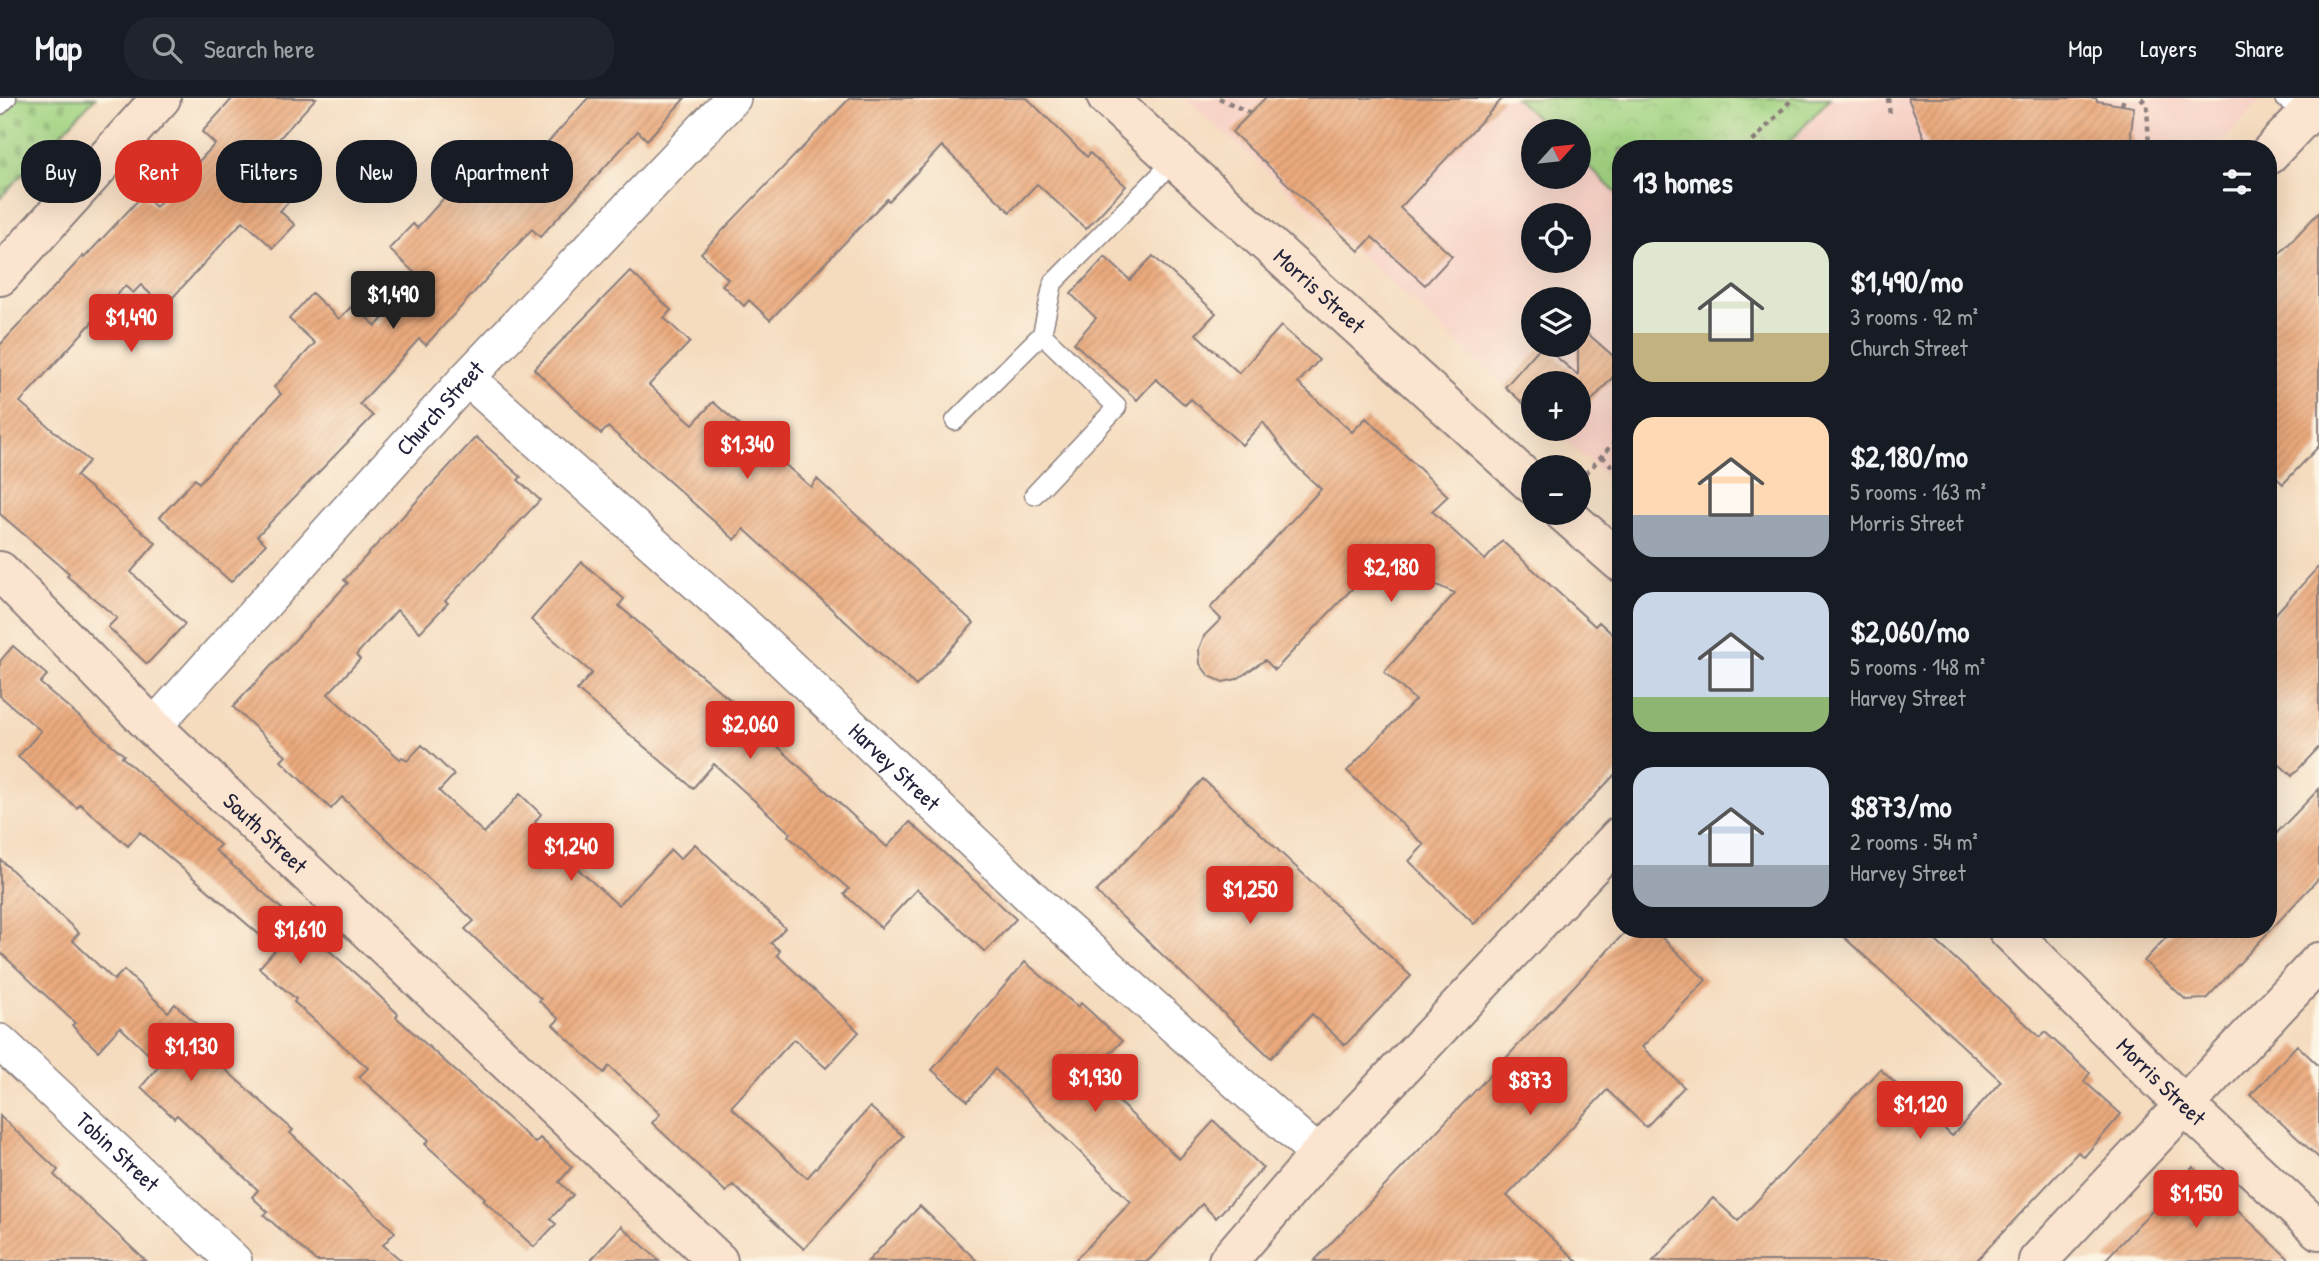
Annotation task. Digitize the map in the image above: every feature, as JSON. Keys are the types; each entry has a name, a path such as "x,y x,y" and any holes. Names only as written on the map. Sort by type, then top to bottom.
{"street":[{"path":"0,276 161,98"},
{"name":"Church Street","path":"153,727 467,378 733,98"},
{"name":"Morris Street","path":"1107,98 1521,474"},
{"path":"2277,144 2307,109"},
{"name":"Harvey Street","path":"467,378 761,640 1050,915 1319,1155"},
{"path":"1578,525 1612,555"},
{"name":"South Street","path":"0,571 153,727 718,1261"},
{"path":"1228,1261 1319,1155 1612,844"},
{"name":"Morris Street","path":"2016,938 2184,1104 2319,1230"},
{"path":"2038,1261 2319,962"},
{"name":"Tobin Street","path":"0,1042 234,1261"}],"lane":[{"path":"0,105 7,98"},
{"path":"955,421 1042,334 1053,283 1175,160"},
{"path":"1034,495 1117,407 1042,334"}],"path":[{"path":"1219,98 1250,113"},
{"path":"1754,140 1793,98"},
{"path":"1888,98 1890,115"},
{"path":"2122,105 2124,98"},
{"path":"2141,98 2147,104 2149,140"},
{"path":"1591,468 1612,446"},
{"path":"1602,456 1612,466"}],"shaded area":[{"path":"1185,98 2263,98 2224,140 1612,140 1612,482 1591,463 1591,455 1582,455 1566,441 1591,441 1591,371 1521,371 1521,400"}],"green space":[{"path":"0,98 95,98 55,140 21,140 21,176 0,198"},
{"path":"1515,98 1830,98 1791,140 1612,140 1612,189 1591,169 1591,119 1538,119"}],"building":[{"path":"233,98 316,98 278,140 216,140 216,203 287,203 280,211 295,225 273,248 243,221 164,307 141,285 133,293 125,286 20,402 89,461 76,476 156,543 131,572 185,624 147,664 108,627 117,618 0,514 0,345 136,203 152,203 156,207 160,203 202,203 202,158 215,144 202,132"},
{"path":"588,98 685,98 647,140 638,131 573,201 573,140 550,140"},
{"path":"850,98 1027,98 1087,157 1090,153 1126,186 1086,229 1037,184 1010,212 942,146 770,320 749,300 744,306 722,285 728,279 701,253"},
{"path":"1265,98 1503,98 1400,208 1452,256 1425,285 1372,237 1359,251 1232,132"},
{"path":"1908,98 2096,98 2097,101 2134,107 2133,140 1925,140"},
{"path":"439,203 571,203 540,237 532,229 426,345 419,339 360,404 373,416 257,536 266,544 231,582 160,517 195,479 199,483 281,394 274,387 315,343 289,319 312,293 339,319 353,305 376,326 419,277 389,249 413,224 417,228"},
{"path":"2319,212 2319,446 2283,484 2277,478 2277,256"},
{"path":"1153,256 1216,313 1196,334 1239,373 1281,326 1319,360 1298,383 1352,432 1366,418 1448,496 1432,511 1485,560 1502,541 1595,626 1599,622 1612,634 1612,777 1474,924 1409,861 1424,845 1347,771 1415,700 1384,672 1455,593 1405,571 1386,553 1275,670 1265,660 1237,679 1223,682 1209,676 1200,664 1199,649 1204,636 1221,619 1210,608 1321,489 1294,464 1263,422 1242,445 1191,399 1185,405 1156,379 1137,400 1074,343 1096,318 1071,294 1105,257 1130,280"},
{"path":"630,271 671,310 664,318 690,342 649,385 693,424 713,402 811,487 817,479 974,623 916,686 744,529 735,540 608,427 601,434 534,369"},
{"path":"1591,336 1612,355 1612,378 1591,401 1591,371 1578,371 1578,357 1591,357"},
{"path":"1531,357 1556,357 1573,371 1521,371 1521,401 1505,387"},
{"path":"476,437 521,477 518,480 540,500 445,601 448,603 420,632 397,610 356,655 360,659 328,694 400,759 402,757 407,761 422,745 454,775 439,791 484,833 520,794 541,814 535,822 542,828 538,833 618,905 671,850 680,859 695,844 785,928 771,943 780,951 777,955 859,1032 826,1068 794,1039 731,1107 807,1178 870,1107 903,1136 804,1249 733,1185 726,1192 652,1123 660,1114 609,1066 604,1073 553,1025 559,1019 539,1001 541,999 465,929 474,921 342,797 331,809 281,761 286,756 233,707 348,583 344,580"},
{"path":"582,562 624,599 619,606 753,719 751,722 887,847 910,822 1016,919 985,952 917,889 881,928 844,894 849,889 788,836 790,833 714,764 693,788 577,690 592,673 531,620"},
{"path":"2319,566 2319,747 2292,776 2277,762 2277,612"},
{"path":"13,646 47,675 40,683 124,755 122,757 220,845 215,850 366,983 398,1014 396,1017 535,1143 540,1138 572,1167 559,1182 573,1195 550,1219 556,1224 534,1247 425,1144 429,1140 359,1077 368,1068 294,1002 296,999 259,968 276,949 140,832 128,846 80,804 77,808 18,757 41,731 0,696 0,661"},
{"path":"1203,779 1411,976 1345,1045 1312,1014 1271,1058 1096,892"},
{"path":"2319,789 2319,878 2277,923 2277,833"},
{"path":"0,859 79,933 72,940 114,980 124,970 168,1012 175,1004 198,1025 188,1036 293,1130 290,1133 395,1232 383,1245 402,1261 316,1261 264,1215 268,1212 252,1197 258,1190 177,1115 174,1118 141,1087 160,1065 120,1027 98,1051 77,1031 72,1025 75,1023 0,952"},
{"path":"1619,938 1662,938 1706,980 1642,1047 1684,1087 1646,1127 1607,1090 1507,1196 1577,1261 1314,1261"},
{"path":"1845,938 1933,938 2040,1037 2045,1032 2090,1073 2084,1081 2121,1114 2084,1157 2078,1152 1976,1261 1653,1261 1713,1198 1738,1221 1880,1069 1952,1136 2001,1081"},
{"path":"2166,938 2263,938 2206,999 2186,1000 2144,961"},
{"path":"1025,962 1078,1007 1081,1003 1122,1041 1090,1075 1179,1159 1214,1121 1263,1168 1216,1218 1202,1204 1148,1261 1074,1261 1131,1202 995,1069 968,1101 932,1070"},
{"path":"2297,1045 2319,1066 2319,1158 2251,1095"},
{"path":"0,1116 58,1170 54,1175 146,1261 0,1261"},
{"path":"2193,1167 2291,1261 2104,1261"},
{"path":"920,1206 977,1261 868,1261"},
{"path":"621,1226 660,1261 590,1261"}]}
